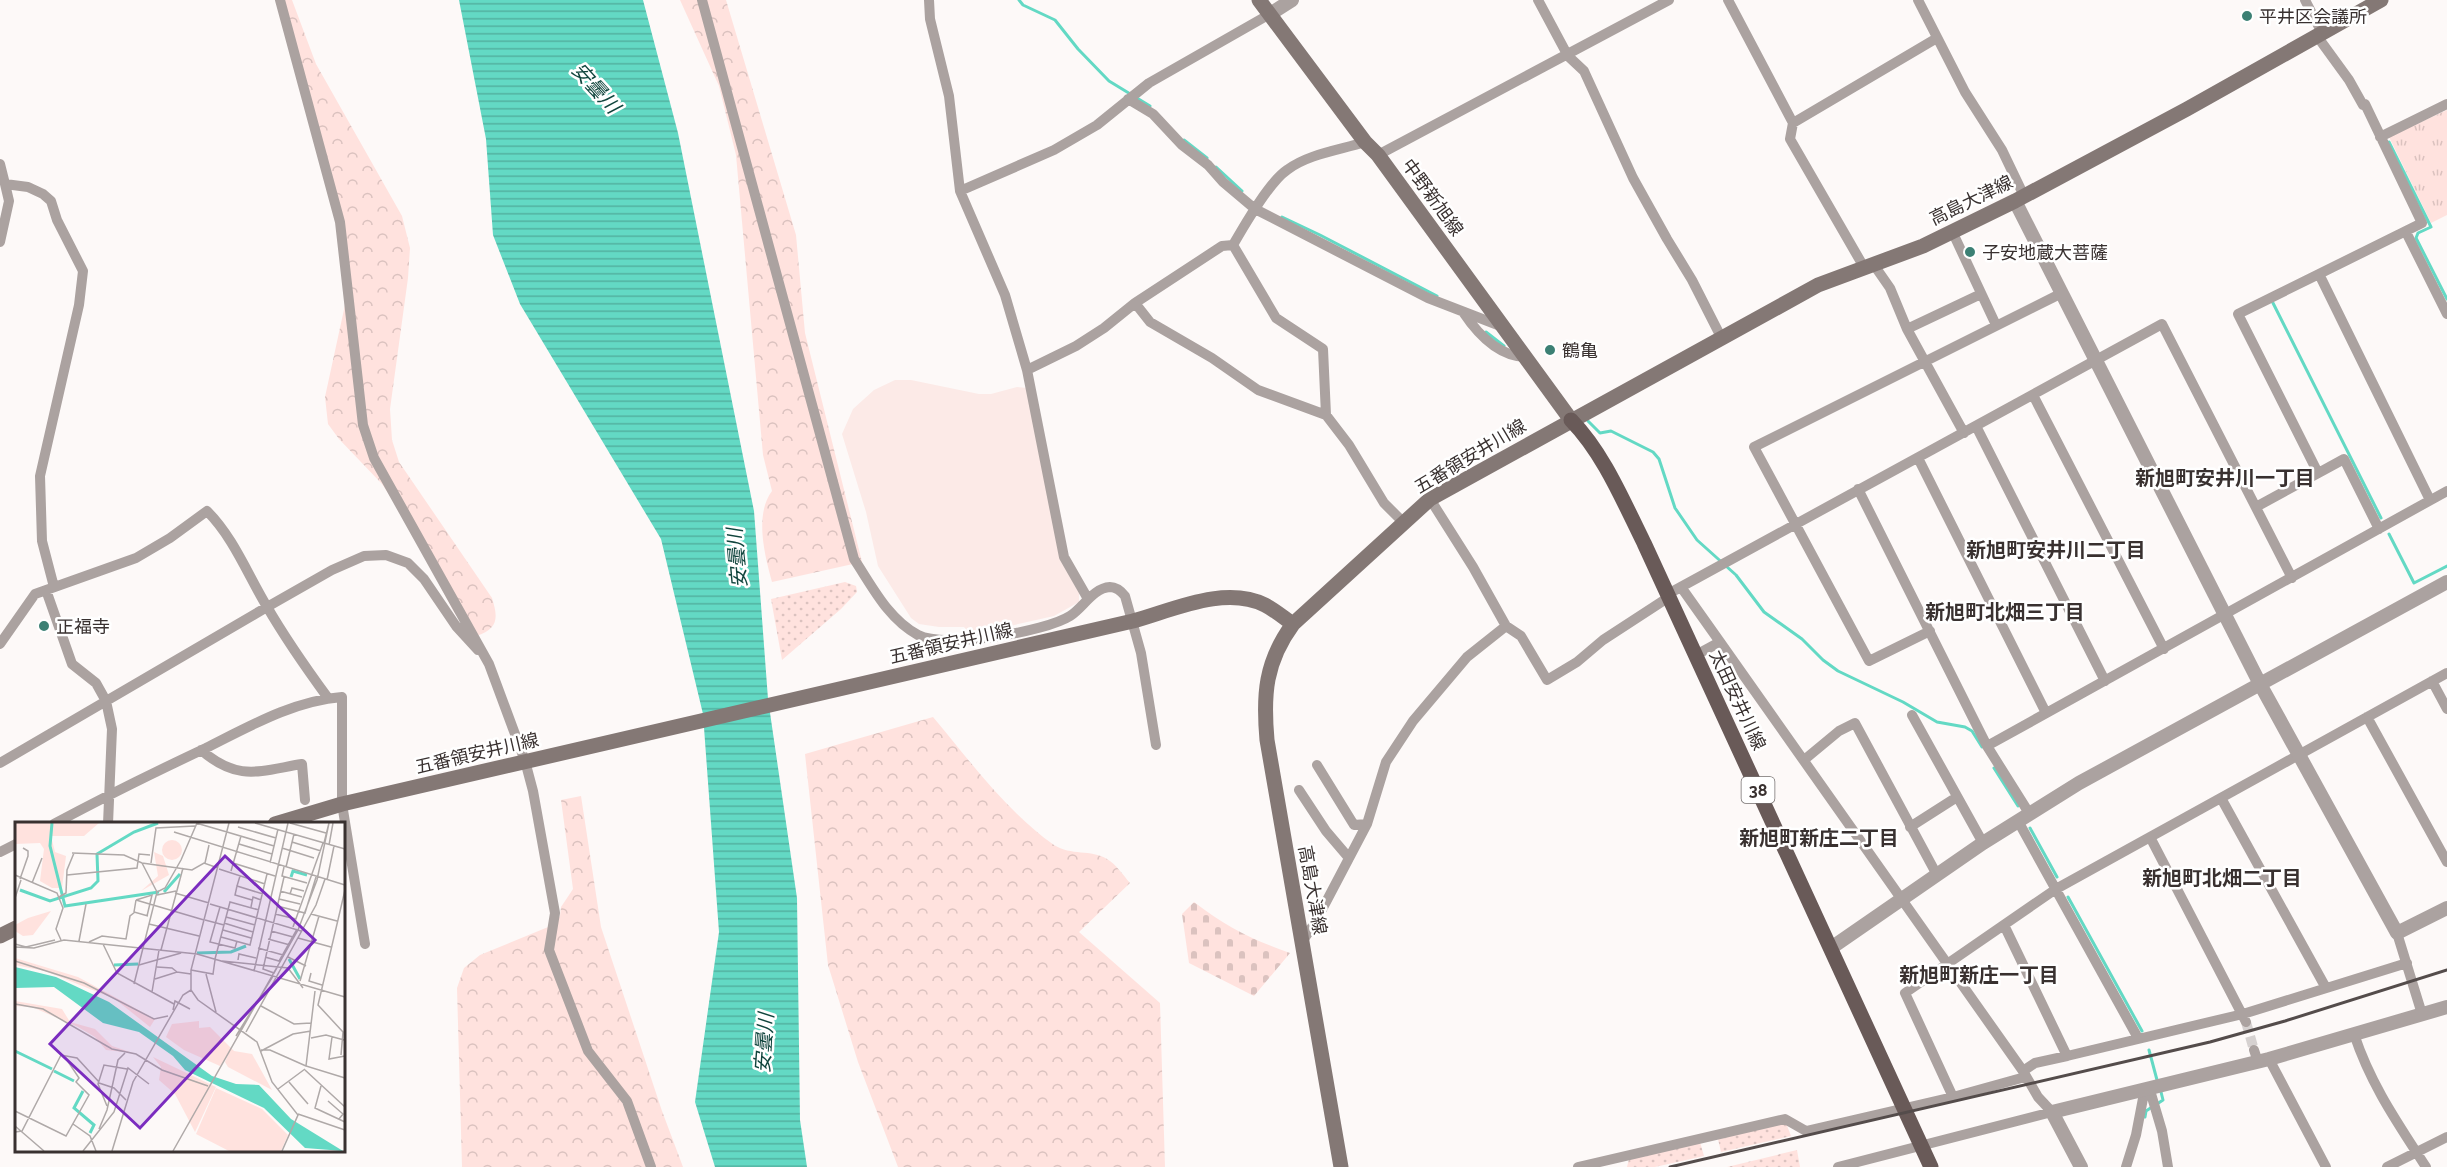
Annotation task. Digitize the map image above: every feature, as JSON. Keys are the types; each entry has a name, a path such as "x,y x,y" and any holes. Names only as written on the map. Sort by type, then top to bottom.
{"main road":[{"name":"中野新旭線","path":"1259,0 1365,142 1378,156 1571,420"},
{"name":"高島大津線","path":"1571,420 1818,285 1923,246 2020,199 2381,0"},
{"name":"五番領安井川線","path":"281,822 342,804 1133,621 1206,600 1236,598 1264,605 1293,624 1430,499 1571,420"},
{"name":"太田安井川線","path":"1571,420 1583,433 1615,483 1672,592 1696,655 1931,1167"},
{"name":"高島大津線","path":"1293,624 1282,638 1274,659 1264,702 1267,740 1341,1167"},
{"path":"0,936 15,928"}],"street":[{"path":"280,0 340,222 353,351 366,436 374,458 484,654 532,760 533,791 555,913 549,950 588,1050 627,1101 651,1167"},
{"path":"702,0 854,558 887,610 920,636 942,640 984,639 1046,626 1071,616 1100,590 1110,587 1119,589 1125,596 1141,653 1156,745"},
{"path":"929,0 930,19 949,96 960,191 1005,295 1027,370 1064,557 1088,599"},
{"path":"960,191 1054,150 1096,124 1149,83 1292,0"},
{"path":"1538,0 1568,56 1584,71 1633,178 1692,280 1721,337"},
{"path":"1378,156 1669,0"},
{"path":"1728,0 1793,123 1790,139 1869,267 1890,288 1907,329 1964,433"},
{"path":"1918,0 1965,92 2002,150 2020,199 2062,293 2224,615 2397,933 2422,1014"},
{"path":"2305,0 2320,34 2363,105 2365,104 2422,223 2238,314 2318,473"},
{"path":"1793,123 1936,38"},
{"path":"1128,99 1153,114 1182,145 1208,165 1223,182 1255,209 1428,298 1504,327"},
{"path":"2380,137 2447,104"},
{"path":"1233,245 1255,209 1285,170 1306,159 1365,142"},
{"path":"0,164 9,201 0,242"},
{"path":"5,184 28,187 43,194 51,201 57,220 83,271 79,305 39,476 42,541 50,588 72,664 96,683 106,701 112,729 108,822"},
{"path":"1952,231 1996,325"},
{"path":"2406,231 2447,314"},
{"path":"1027,370 1076,346 1104,328 1135,303 1222,246 1233,245"},
{"path":"1233,245 1276,318 1323,349 1326,415"},
{"path":"2319,274 2430,500"},
{"path":"1930,631 1869,662 1754,447 2062,293"},
{"path":"1907,329 1981,294"},
{"path":"1135,303 1150,322 1212,358 1258,390 1326,415 1349,445 1384,503 1403,522"},
{"path":"1462,312 1484,338 1513,357 1525,357"},
{"path":"1430,499 1473,567 1506,626 1521,636 1547,680 1577,663 1603,640 1672,592 2162,324 2292,578"},
{"path":"2033,395 2164,649"},
{"path":"1976,426 2105,681"},
{"path":"1918,458 2046,713"},
{"path":"2256,507 2344,459 2379,529"},
{"path":"1858,489 2024,817 2056,889 2138,1038"},
{"path":"1987,746 2447,491"},
{"path":"0,644 35,594 136,558 170,538 207,511 221,525 302,664 328,698"},
{"path":"0,763 332,570 364,556 386,555 408,563 424,579 456,626 484,654"},
{"path":"1831,948 1983,843 2079,783 2447,582"},
{"path":"1672,592 1720,642 1804,760 2038,1097 2052,1112 2081,1167"},
{"path":"1302,942 1316,921 1367,824 1386,762 1413,721 1467,657 1506,626"},
{"path":"1696,655 1720,642"},
{"path":"1953,1097 1905,993 2056,889 2447,673"},
{"path":"2432,681 2447,709"},
{"path":"58,822 110,794 286,709 328,698 342,697 342,804 345,822"},
{"path":"1912,716 1983,843"},
{"path":"2367,717 2447,862"},
{"path":"1804,760 1839,731 1855,723 1937,875"},
{"path":"201,750 214,762 243,773 302,764 305,800"},
{"path":"1317,765 1354,825 1367,824"},
{"path":"1299,790 1326,831 1349,858"},
{"path":"1910,827 1957,797"},
{"path":"2222,798 2326,988"},
{"path":"345,822 365,944"},
{"path":"2150,837 2245,1018"},
{"path":"0,852 15,844"},
{"path":"2397,933 2447,908"},
{"path":"2004,925 2067,1056"},
{"path":"1578,1167 1622,1162 1785,1119 1806,1131 1905,1109 1953,1097 2024,1074 2036,1064 2138,1038 2144,1039 2245,1018 2326,988 2407,963"},
{"path":"1838,1167 2354,1034 2447,1007"},
{"path":"2354,1034 2364,1066 2382,1099 2426,1167"},
{"path":"2260,1057 2326,1167"},
{"path":"2126,1167 2147,1088"},
{"path":"2147,1088 2162,1131 2168,1167"},
{"path":"2387,1167 2447,1137"}],"shaded area":[{"path":"895,380 911,380 979,394 991,394 1017,387 1027,388 1062,562 1079,593 1079,602 1054,616 970,635 964,627 919,624 911,618 878,566 866,512 842,434 853,409 874,390"}],"green space":[{"path":"281,0 292,0 316,64 402,216 410,248 390,409 392,440 399,462 492,598 495,622 489,630 476,636 466,629 454,612 399,509 382,484 339,439 328,424 325,397 348,291 347,263"},
{"path":"680,0 726,0 796,235 805,333 862,562 772,582 764,548 762,523 763,512 772,491 763,455 736,155 719,86"},
{"path":"2447,110 2447,215 2431,223 2389,137"},
{"path":"845,582 856,586 857,592 841,609 782,660 771,599"},
{"path":"933,717 989,785 1037,832 1061,848 1094,854 1107,859 1130,883 1079,932 1160,1003 1165,1167 898,1167 858,1062 828,965 805,754"},
{"path":"581,796 601,927 683,1167 462,1167 457,988 464,968 480,955 553,925 560,916 561,907 573,889 561,800"},
{"path":"1194,902 1239,932 1290,953 1254,996 1189,963 1182,914"},
{"path":"1786,1123 1791,1136 1721,1152 1718,1139"},
{"path":"1700,1142 1704,1156 1655,1167 1627,1167 1629,1159"},
{"path":"1797,1150 1800,1167 1727,1167"}],"water":[{"name":"安曇川","path":"459,0 643,0 678,133 754,511 768,699 797,898 800,1120 807,1167 715,1167 695,1102 719,932 703,714 661,539 520,304 493,235 486,139"}],"waterway":[{"path":"1019,0 1023,5 1055,20 1078,49 1109,81 1150,106"},
{"path":"1184,140 1207,158"},
{"path":"2389,142 2431,227 2418,233 2416,238 2447,299"},
{"path":"1216,167 1242,191"},
{"path":"1282,217 1437,296"},
{"path":"2273,303 2381,518"},
{"path":"1486,332 1504,346"},
{"path":"1588,421 1600,433 1611,431 1653,452 1659,459 1675,508 1697,540 1736,575 1764,612 1802,639 1838,671 1903,702 1937,722 1965,727 1972,731 1982,747"},
{"path":"2389,534 2414,583 2447,566"},
{"path":"1994,768 2018,806"},
{"path":"2030,828 2057,877"},
{"path":"2068,897 2142,1031"},
{"path":"2149,1050 2157,1080"},
{"path":"2157,1104 2163,1100 2161,1092"},
{"path":"2145,1117 2146,1111 2152,1107"}],"tunnel":[{"path":"2246,1022 2254,1050"}],"railway":[{"path":"1670,1167 2210,1042 2447,970"}],"place":[{"name":"平井区会議所","path":"2247,16"},
{"name":"子安地蔵大菩薩","path":"1970,252"},
{"name":"鶴亀","path":"1550,350"},
{"name":"正福寺","path":"44,626"}],"district":[{"name":"新旭町安井川一丁目","path":"2225,478"},
{"name":"新旭町安井川二丁目","path":"2056,550"},
{"name":"新旭町北畑三丁目","path":"2005,612"},
{"name":"新旭町新庄二丁目","path":"1819,838"},
{"name":"新旭町北畑二丁目","path":"2222,878"},
{"name":"新旭町新庄一丁目","path":"1979,975"}]}
